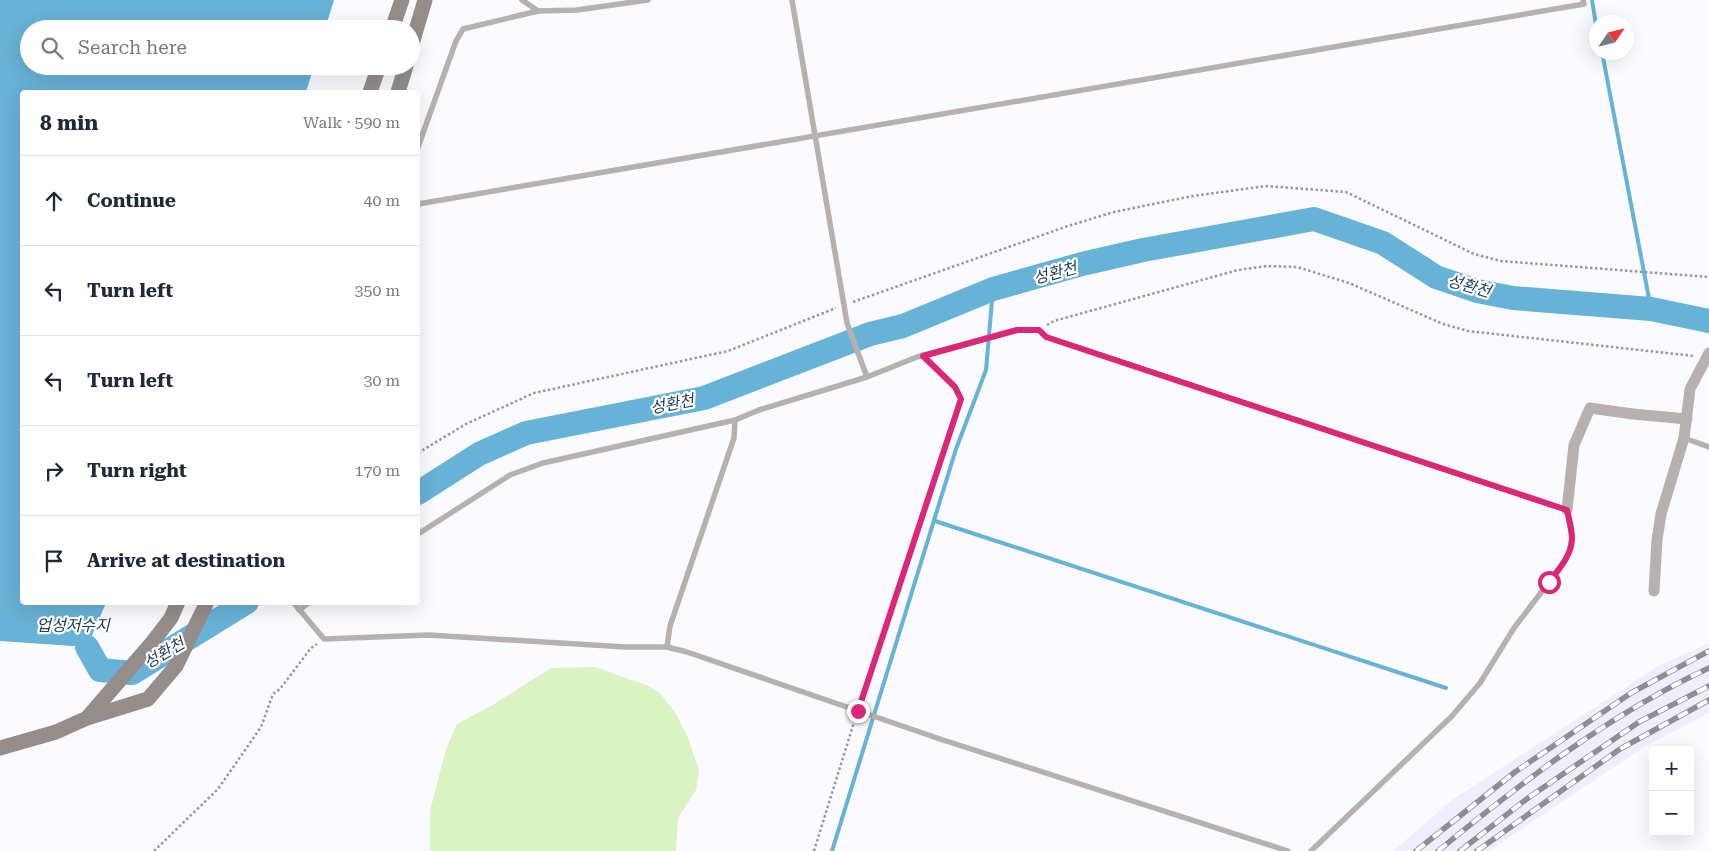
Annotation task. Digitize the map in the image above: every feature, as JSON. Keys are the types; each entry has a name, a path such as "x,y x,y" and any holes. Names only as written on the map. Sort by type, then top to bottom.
{"main road":[{"path":"395,20 402,0"},
{"path":"419,20 425,0"},
{"path":"371,90 376,75"},
{"path":"399,90 403,75"},
{"path":"88,718 171,618 177,605"},
{"path":"0,748 56,732 88,718 148,699 176,666 206,605"}],"street":[{"path":"1654,592 1657,540 1661,514 1684,438 1690,389 1708,356"},
{"path":"1567,510 1574,444 1590,408 1687,419"}],"lane":[{"path":"522,0 538,11"},
{"path":"420,141 456,41 464,29 538,11 577,10 648,0"},
{"path":"792,0 847,323 866,377"},
{"path":"420,204 1584,4 1583,0"},
{"path":"420,533 510,475 542,463 735,420 759,410 866,377 923,356 1017,330 1039,330 1046,337 1567,510 1572,538 1569,553 1562,566 1514,628 1480,682 1452,716 1311,851"},
{"path":"858,711 961,399 955,387 923,356"},
{"path":"667,647 670,626 734,438 735,420"},
{"path":"1684,438 1709,447"},
{"path":"296,605 324,639 429,635 625,647 667,647 1288,851"},
{"path":"299,610 306,605"}],"path":[{"path":"420,452 466,424 534,393 728,351 844,305 1068,226 1114,212 1193,196 1266,186 1346,192 1474,254 1501,261 1709,277"},
{"path":"1039,330 1054,321 1238,270 1267,266 1297,267 1349,283 1443,324 1468,331 1708,356"},
{"path":"154,851 218,790 261,726 273,694 280,689 312,648 324,639"},
{"path":"814,851 858,711"}],"shaded area":[{"path":"1709,643 1709,713 1644,747 1489,851 1393,851 1452,800 1658,666"}],"green space":[{"path":"595,667 646,685 660,693 676,714 688,738 699,770 696,790 678,818 676,851 430,851 430,811 446,749 457,724 491,706 551,668"}],"water":[{"name":"업성저수지","path":"0,0 334,0 328,20 20,20 20,75 311,75 307,90 20,90 20,605 105,605 87,647 0,641"}],"waterway":[{"path":"1592,0 1594,15"},
{"path":"1604,60 1651,309"},
{"name":"성환천","path":"420,492 479,454 526,433 704,398 870,334 903,326 993,289 1082,264 1143,250 1314,219 1383,243 1436,277 1477,291 1513,298 1651,309 1709,321"},
{"path":"832,851 956,449 986,370 993,289"},
{"path":"935,521 1446,688"},
{"name":"성환천","path":"87,647 100,670 132,673 242,605"}],"railway":[{"path":"1416,851 1515,772 1631,693 1709,651"},
{"path":"1438,851 1535,775 1602,728 1672,686 1709,668"},
{"path":"1460,851 1528,798 1639,722 1709,686"},
{"path":"1477,851 1620,749 1709,700"}],"route":[{"path":"858,711 961,399 955,387 923,356 1017,330 1039,330 1046,337 1567,510 1572,538 1569,553 1562,566 1549,582"}]}
